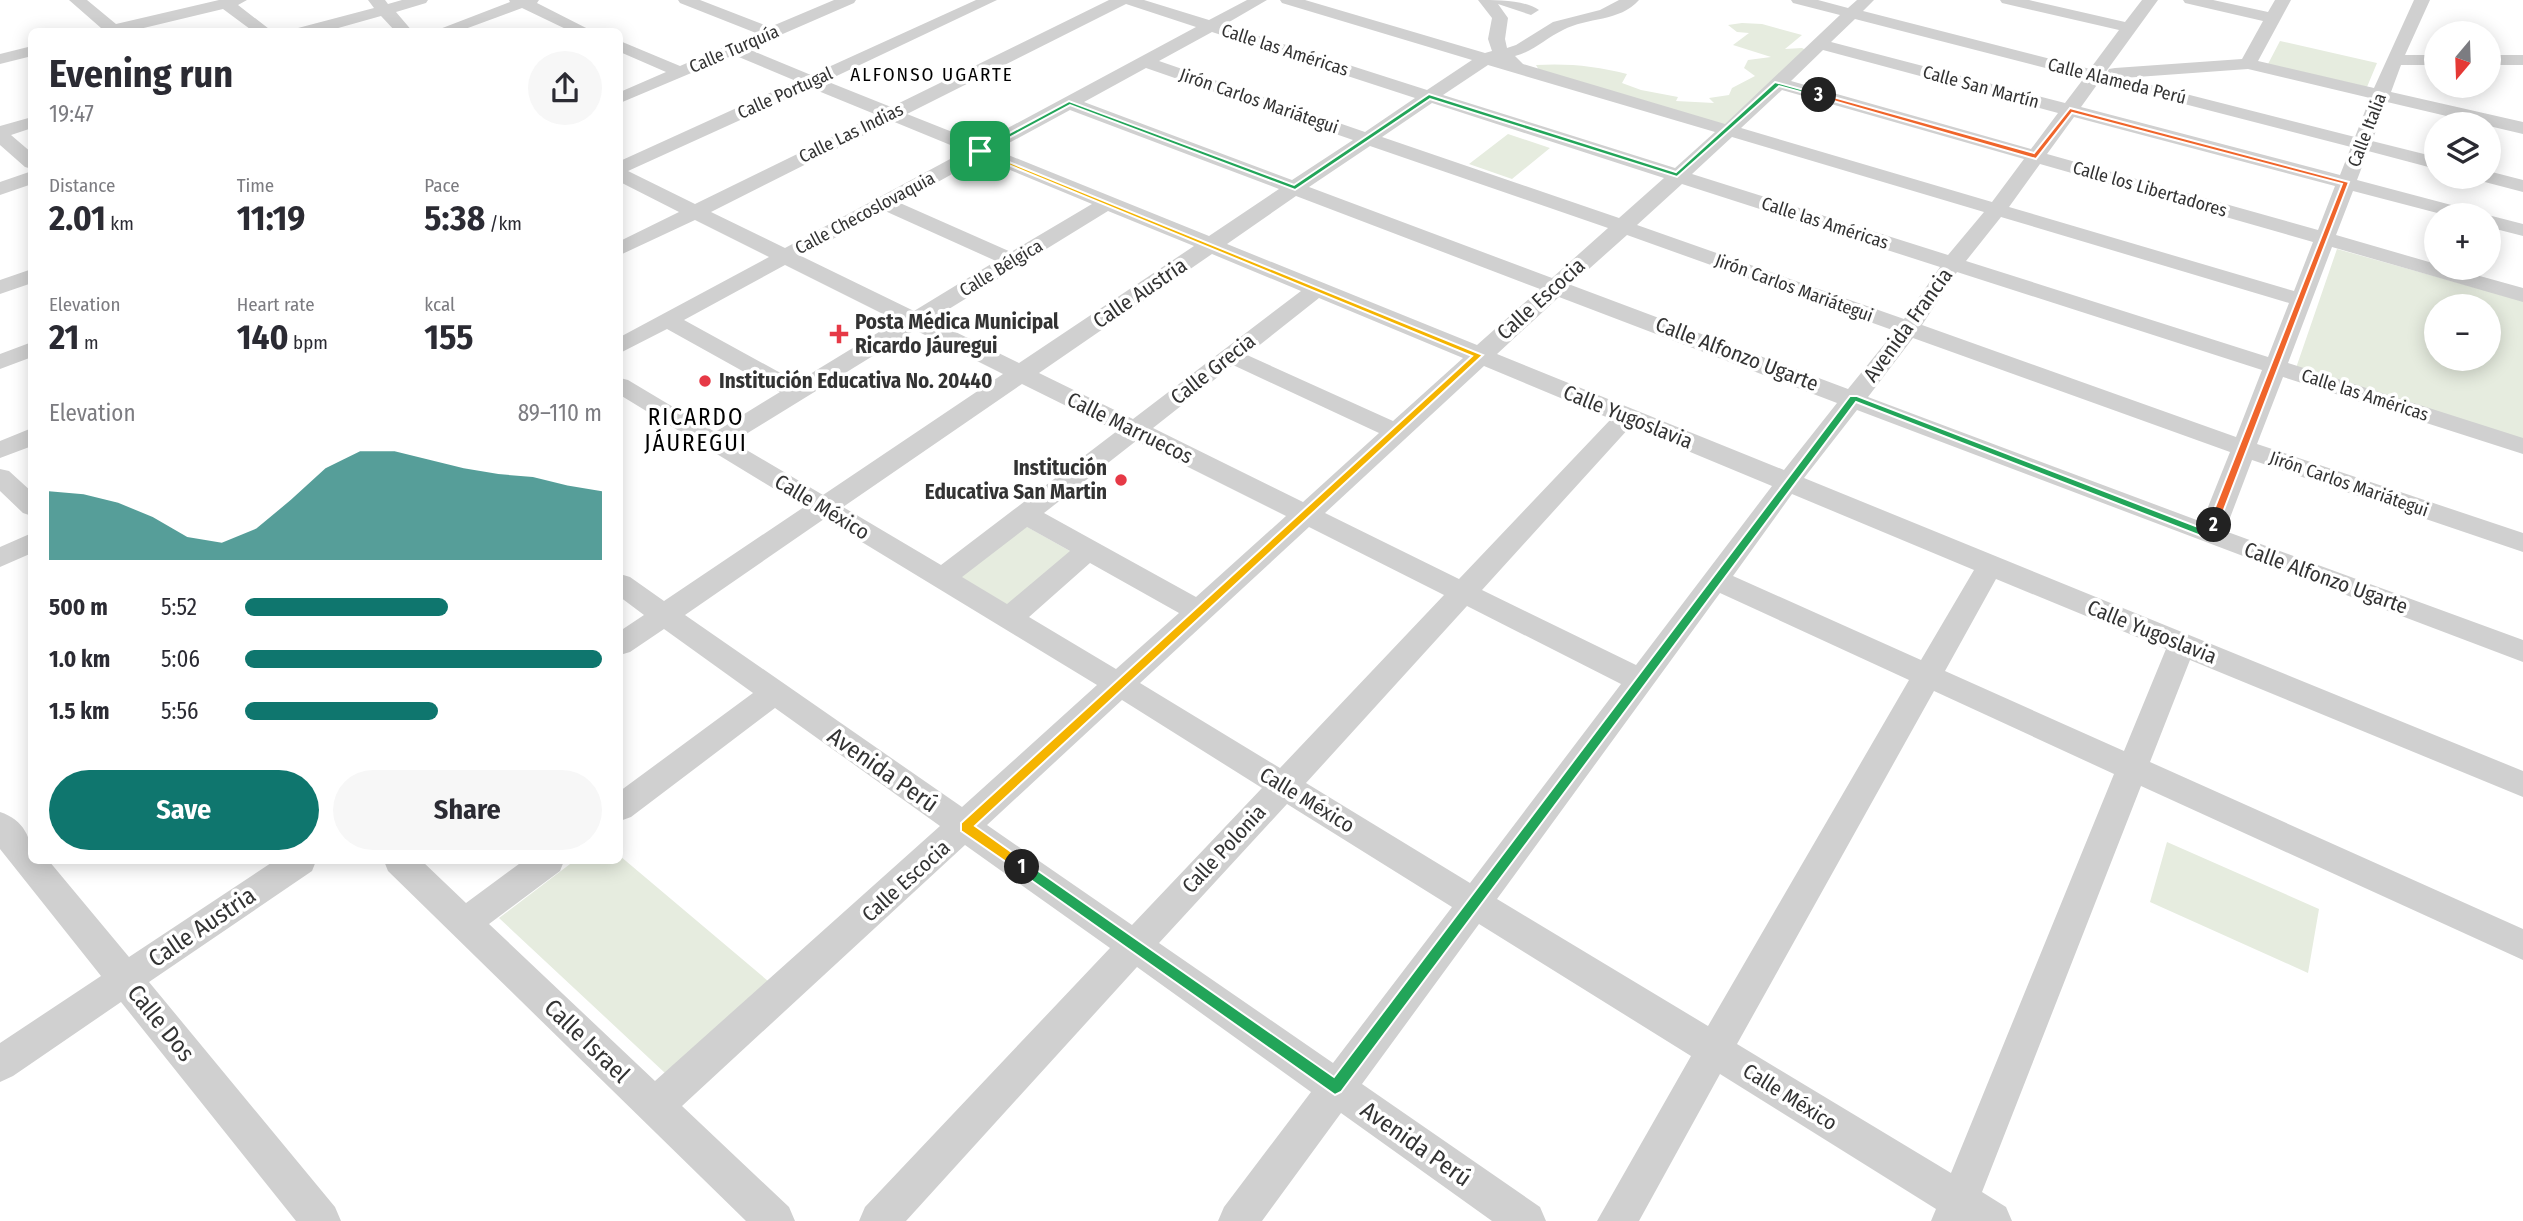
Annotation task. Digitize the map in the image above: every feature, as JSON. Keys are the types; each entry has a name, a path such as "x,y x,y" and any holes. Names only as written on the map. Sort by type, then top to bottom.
{"street":[{"path":"77,0 108,28"},
{"path":"314,28 380,4 419,0"},
{"path":"686,0 770,33"},
{"name":"Calle Turquía","path":"623,97 848,0"},
{"name":"Calle Portugal","path":"623,167 989,0"},
{"name":"Calle Las Indias","path":"623,247 1122,0"},
{"name":"Calle las Américas","path":"1128,0 2523,446"},
{"name":"Calle Checoslovaquia","path":"623,344 1259,0"},
{"path":"1288,0 1494,56 1524,69 2301,300"},
{"name":"Calle Austria","path":"623,643 1429,96 1494,56 1522,50 1572,20 1606,13 1631,0"},
{"name":"Calle Alameda Perú","path":"1799,0 1859,7 2424,160"},
{"path":"1826,0 1859,7"},
{"path":"2008,0 2130,28"},
{"name":"Avenida Francia","path":"1238,1221 1335,1087 1476,903 1788,482 1908,329 1952,264 1997,209 2070,110 2105,72 2130,28 2150,0"},
{"path":"2191,0 2273,18"},
{"path":"2248,64 2283,0"},
{"name":"Calle Italia","path":"2210,535 2394,60 2422,0"},
{"path":"451,28 523,1 578,28"},
{"path":"124,28 232,2 261,28"},
{"path":"380,4 401,28"},
{"path":"1494,4 1500,18 1494,56"},
{"path":"1494,4 1511,20 1550,32"},
{"path":"1494,4 1531,10"},
{"name":"Calle Escocia","path":"655,1106 965,827 1555,285 1729,130 1859,7"},
{"name":"Calle San Martín","path":"1819,44 2424,204"},
{"path":"623,47 680,72"},
{"name":"Calle Yugoslavia","path":"733,50 2523,784"},
{"path":"0,59 28,52"},
{"path":"2394,60 2424,60"},
{"path":"2501,60 2523,60"},
{"name":"Jirón Carlos Mariátegui","path":"1144,62 1622,226 2243,448 2523,543"},
{"path":"2105,72 2248,64 2523,127"},
{"name":"Calle los Libertadores","path":"1778,83 2523,295"},
{"name":"Calle Alfonzo Ugarte","path":"1069,103 2523,651"},
{"path":"28,124 0,134 28,159"},
{"name":"Calle Marruecos","path":"623,177 1640,680"},
{"path":"0,189 28,178"},
{"path":"2501,180 2523,186"},
{"path":"884,202 1013,261"},
{"name":"Calle Bélgica","path":"716,442 1107,203"},
{"path":"2501,224 2523,230"},
{"path":"0,288 28,277"},
{"name":"Calle Grecia","path":"943,578 1317,289"},
{"path":"667,320 797,392"},
{"path":"0,362 28,351"},
{"path":"1231,356 1395,431"},
{"name":"Calle México","path":"623,387 1120,685 1476,903 1714,1051 1954,1211 1992,1221"},
{"name":"Calle Polonia","path":"879,1221 1627,416"},
{"path":"0,450 28,438"},
{"path":"0,477 28,503"},
{"path":"1025,514 1199,611"},
{"path":"0,558 28,544"},
{"path":"1009,618 1088,550"},
{"path":"1617,1221 1990,565"},
{"path":"1716,580 2523,945"},
{"name":"Avenida Perú","path":"623,586 1526,1221"},
{"path":"1954,1211 2182,644"},
{"path":"623,806 773,694"},
{"name":"Calle Dos","path":"0,825 28,859"},
{"name":"Calle Dos","path":"32,864 321,1221"},
{"name":"Calle Austria","path":"0,1064 296,864"},
{"name":"Calle Israel","path":"403,864 775,1221"},
{"path":"465,923 544,864"}],"shaded area":[{"path":"1762,24 1802,35 1785,49 1802,48 1808,51 1729,130 1540,72 1536,65 1571,65 1616,71 1627,74 1622,83 1641,90 1678,97 1676,101 1714,103 1709,98 1729,95 1732,88 1755,76 1744,68 1748,60 1771,57 1733,45 1749,33 1737,32 1728,25"},
{"path":"2280,41 2377,63 2367,87 2268,64"},
{"path":"1508,134 1550,148 1512,179 1469,164"},
{"path":"2337,249 2424,273 2424,280 2448,280 2498,294 2424,294 2424,371 2501,371 2501,295 2523,301 2523,439 2296,368"},
{"path":"1022,524 1077,555 1011,610 955,578"},
{"path":"2167,842 2319,909 2308,973 2150,902"},
{"path":"623,859 768,981 665,1073 499,918 570,864 623,864"}],"place":[{"name":"Posta Médica Municipal Ricardo Jáuregui","path":"839,334"},
{"name":"Institución Educativa No. 20440","path":"705,381"},
{"name":"Institución Educativa San Martin","path":"1121,480"}],"district":[{"name":"ALFONSO UGARTE","path":"932,74"},
{"name":"RICARDO JÁUREGUI","path":"696,430"}],"route":[{"path":"1778,83 2036,156 2070,110 2346,183 2210,535 1854,398 1788,482 1476,903 1335,1087 965,827 1479,355 980,151 1069,103 1295,188 1429,96 1677,175 1778,83"}]}
